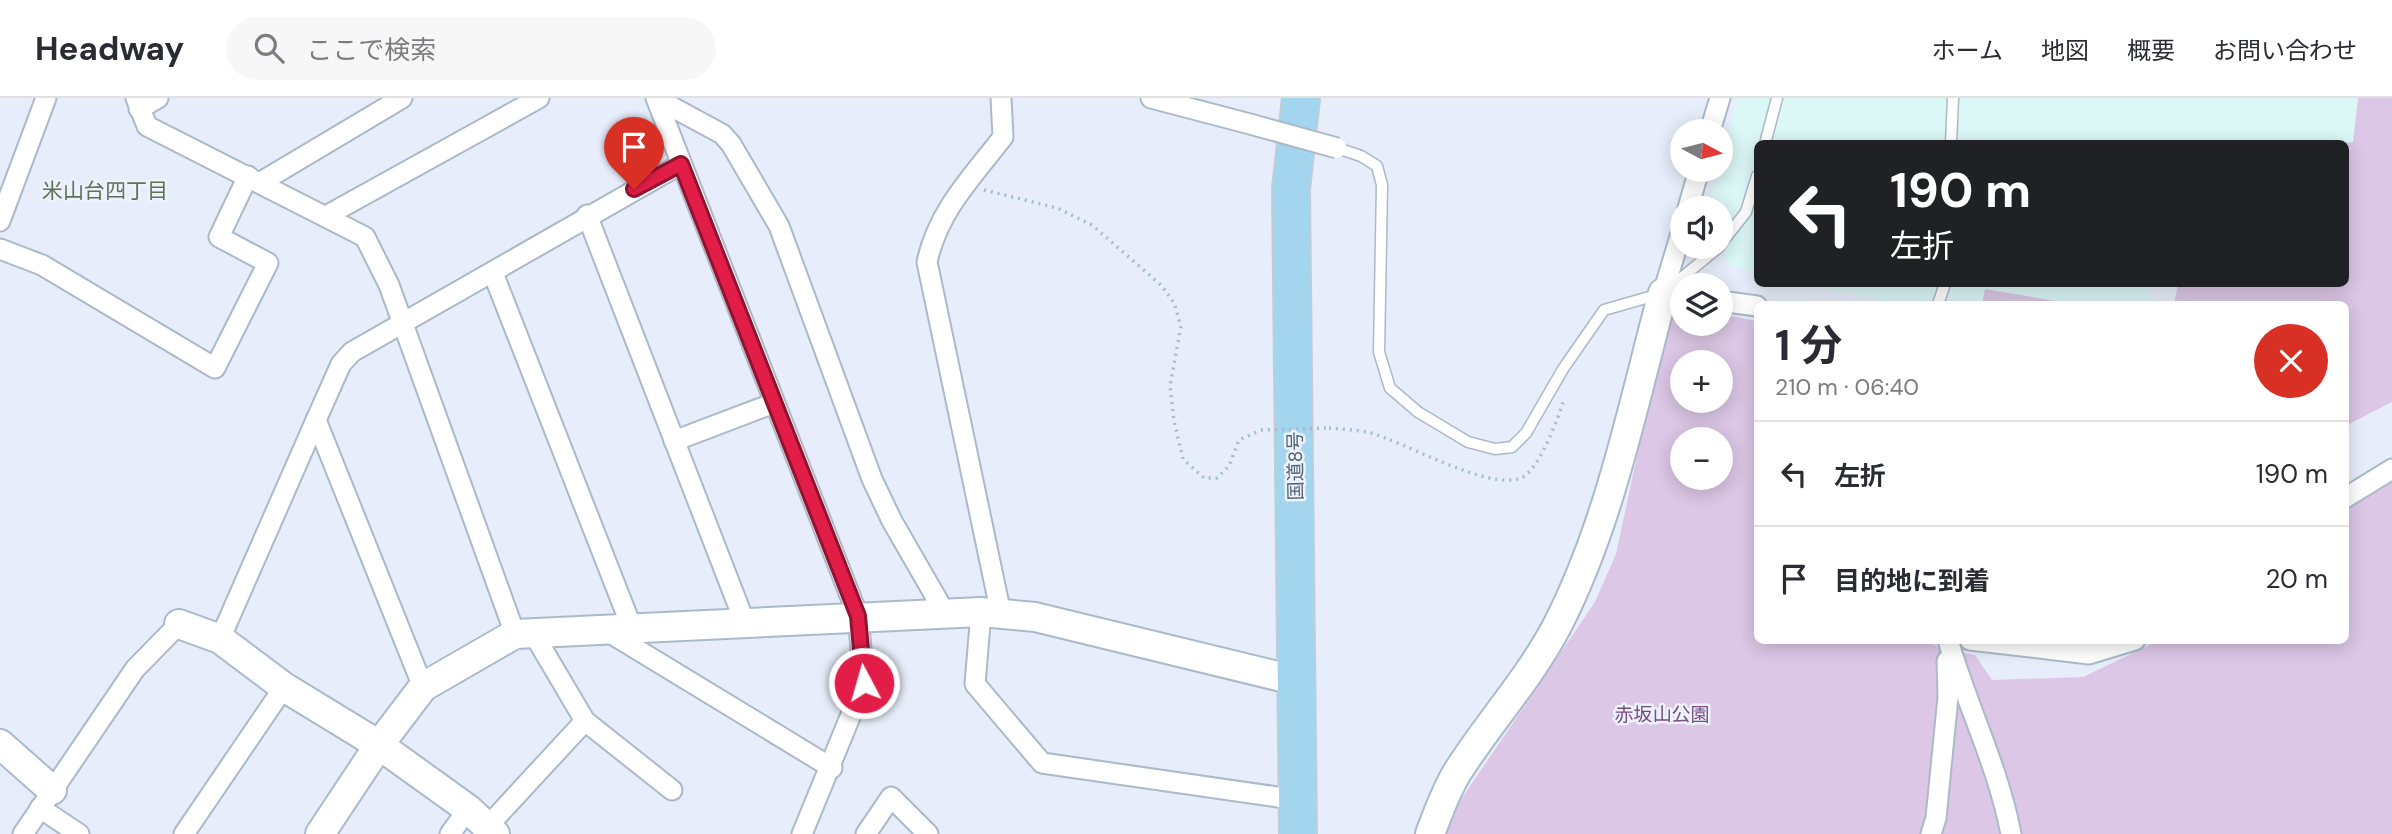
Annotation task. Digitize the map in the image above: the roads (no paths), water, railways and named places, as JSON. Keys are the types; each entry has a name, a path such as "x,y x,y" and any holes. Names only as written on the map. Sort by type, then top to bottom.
{"highway":[{"name":"国道8号","path":"1298,817 1291,189 1301,98"}],"street":[{"path":"0,221 46,98"},
{"path":"158,98 138,103 147,126 365,237 389,285 401,325 524,633 585,721 672,789"},
{"path":"0,249 42,265 215,368 268,264 219,237 255,179 402,98"},
{"path":"326,216 538,98"},
{"path":"1001,98 1003,137 953,200 933,236 927,262 991,613 975,684 1042,763 1298,817"},
{"path":"1151,98 1337,148"},
{"path":"1714,119 1720,98"},
{"path":"658,99 858,616 864,683 832,768 802,834"},
{"path":"658,99 722,134 731,144 779,226 872,479 945,613"},
{"path":"220,639 341,364 352,352 492,273 587,215 681,164"},
{"path":"587,215 745,623"},
{"path":"492,273 632,628"},
{"path":"1430,834 1458,772 1522,686 1556,627 1582,572 1670,303"},
{"path":"1733,303 1754,306"},
{"path":"674,441 774,403"},
{"path":"316,420 423,687"},
{"path":"2349,496 2392,469"},
{"path":"320,834 379,745 423,687 524,633 858,616 991,613 1035,617 1298,681"},
{"path":"23,834 135,669 179,624 220,639 284,687 379,745 483,823"},
{"path":"604,630 832,768"},
{"path":"1931,834 1936,818 1948,697 1948,644"},
{"path":"1949,644 1958,675 2000,781 2011,834"},
{"path":"2004,644 2089,654 2123,644"},
{"path":"184,834 284,687"},
{"path":"450,834 483,823 585,721"},
{"path":"0,744 79,834"},
{"path":"866,834 891,797 928,834"}],"lane":[{"path":"1766,140 1777,98"},
{"path":"1951,140 1953,98"},
{"path":"1337,148 1361,156 1377,166 1382,185 1379,352 1390,388 1418,412 1468,442 1494,449 1512,447 1526,433 1563,369 1604,310 1618,303 1670,294"},
{"path":"1733,228 1746,212 1754,186"},
{"path":"1693,273 1707,259"}],"district":[{"name":"米山台四丁目","path":"105,191"}],"park label":[{"name":"赤坂山公園","path":"1662,714"}]}
